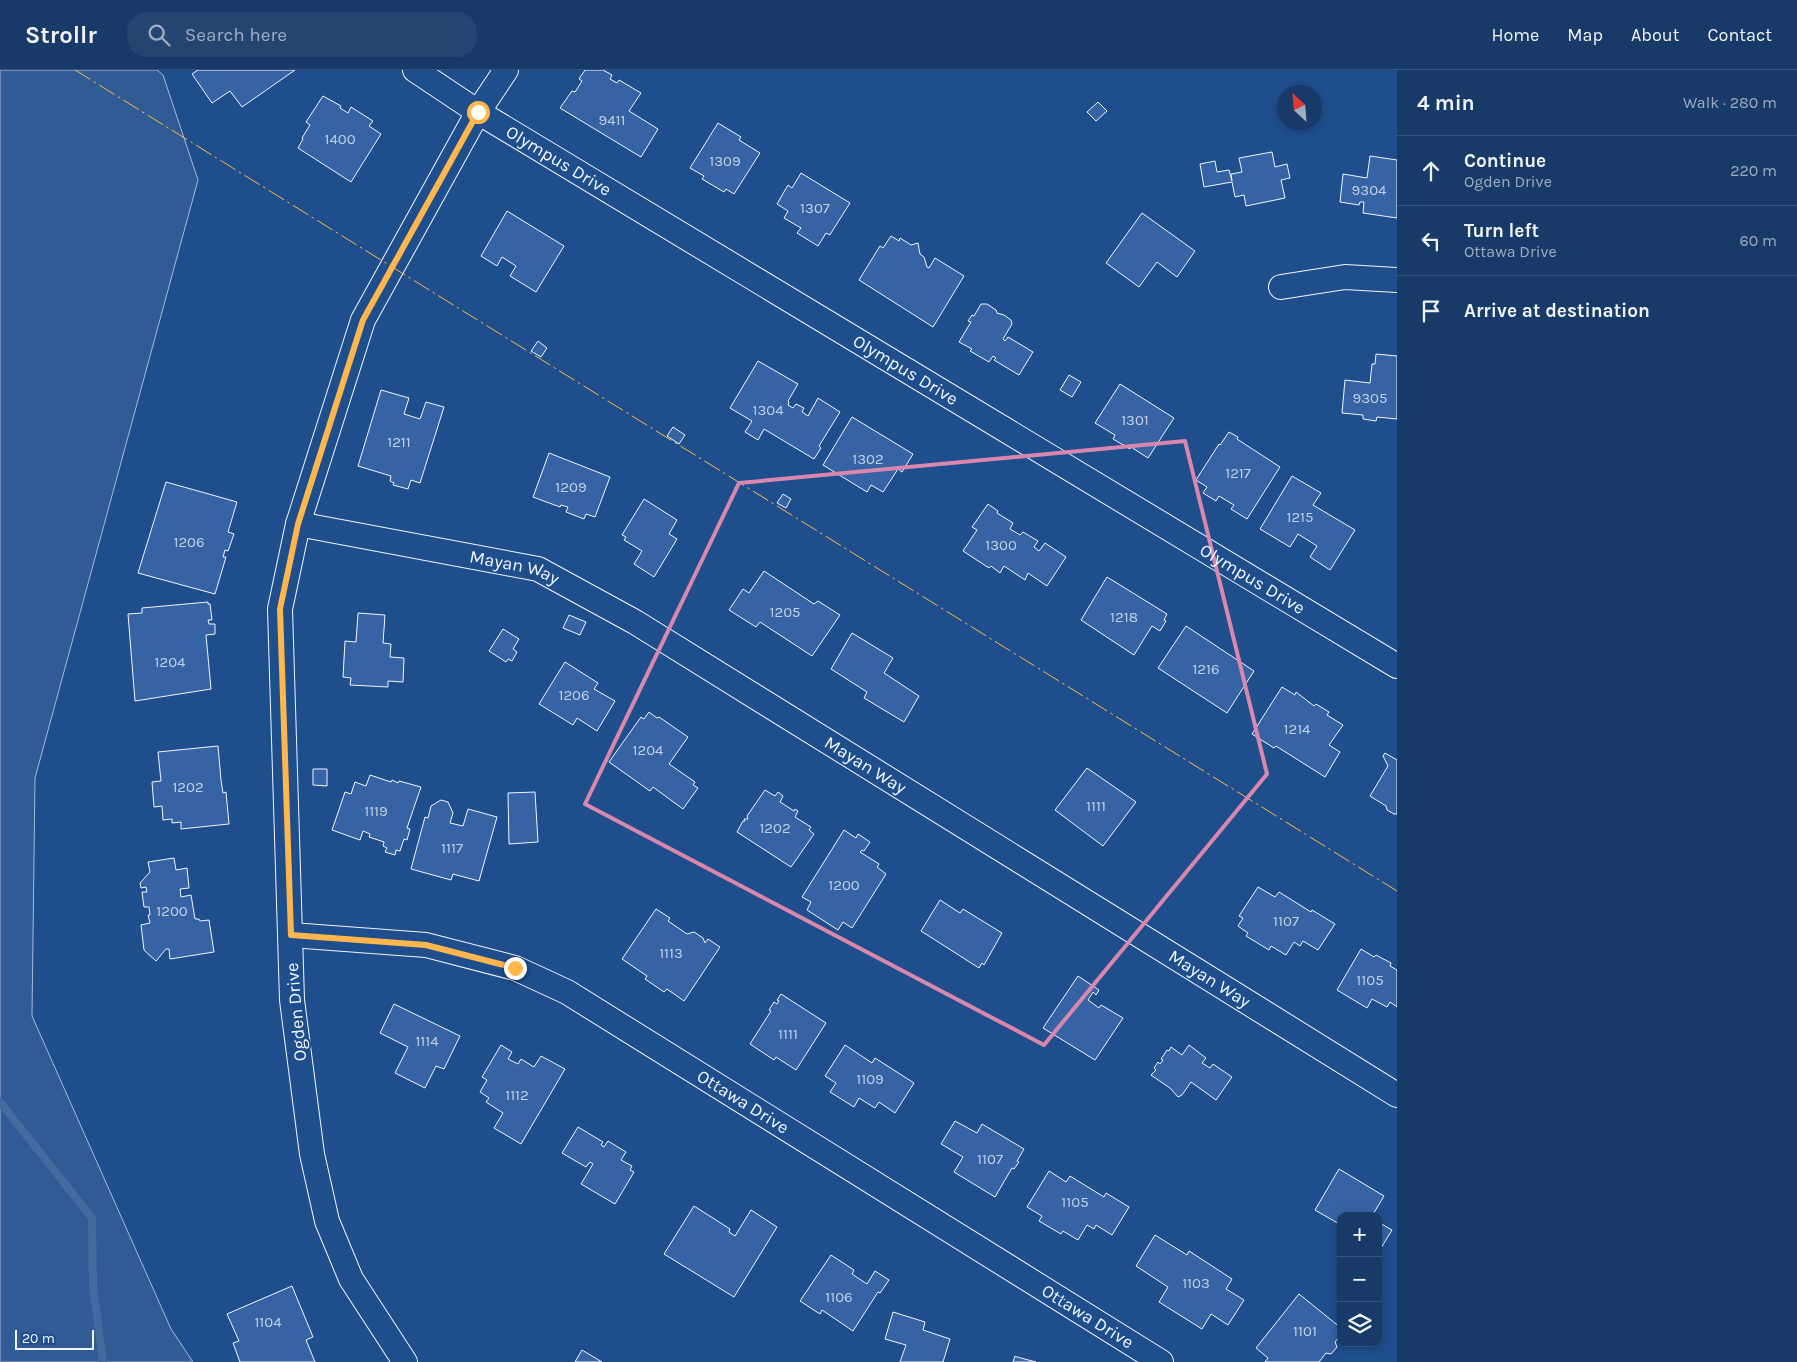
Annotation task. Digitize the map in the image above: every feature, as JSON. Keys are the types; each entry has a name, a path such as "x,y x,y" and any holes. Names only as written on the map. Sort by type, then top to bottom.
{"street":[{"name":"Olympus Drive","path":"415,70 478,112 1397,666"},
{"name":"Ogden Drive","path":"405,1362 351,1279 327,1220 312,1154 292,1000 280,609 298,524 363,320 478,112 506,70"},
{"path":"1281,288 1345,277 1397,280"},
{"name":"Mayan Way","path":"298,524 538,569 635,622 1397,1095"},
{"name":"Ottawa Drive","path":"291,935 426,945 515,968 567,992 1161,1362"}],"highlighted area":[{"path":"1185,441 1267,774 1044,1045 585,804 739,483"}],"shaded area":[{"path":"0,70 157,70 163,75 198,180 35,778 32,1016 171,1329 193,1362 0,1362"}],"building":[{"path":"198,70 295,70 242,107 230,91 212,103 192,74"},
{"path":"585,70 603,70 612,75 610,79 617,83 619,80 641,93 629,111 658,129 641,157 560,108 572,91 575,92 582,81 579,79"},
{"path":"323,96 341,106 340,108 348,113 351,107 373,121 369,126 381,134 351,182 298,148 310,125 306,122"},
{"path":"1098,102 1107,111 1096,121 1087,112"},
{"path":"718,123 741,137 739,140 760,153 734,194 726,189 724,192 702,179 704,176 690,168"},
{"path":"1272,152 1275,167 1287,164 1290,178 1281,180 1285,198 1246,206 1244,195 1235,197 1232,182 1204,187 1200,164 1215,161 1217,172 1229,170 1232,181 1231,174 1242,172 1239,158"},
{"path":"1370,156 1397,160 1397,218 1363,213 1364,202 1360,202 1359,205 1340,202 1343,174 1367,178"},
{"path":"801,173 850,203 830,235 826,233 818,246 797,233 801,228 784,218 788,211 777,204 788,185 792,188"},
{"path":"507,211 564,246 536,292 510,276 516,266 502,257 497,266 481,256"},
{"path":"1142,213 1195,251 1177,277 1157,262 1139,287 1106,263"},
{"path":"891,236 899,241 900,238 911,245 918,243 920,254 924,257 927,267 929,268 935,258 964,276 933,327 859,280 880,246 883,248"},
{"path":"981,304 987,304 996,310 997,313 1011,320 1012,324 1003,339 1005,341 1008,337 1033,352 1019,375 994,360 996,358 993,356 989,362 959,342 971,322 968,321 972,315 974,316"},
{"path":"538,341 547,348 541,357 531,351"},
{"path":"1376,354 1397,356 1397,419 1377,417 1376,421 1363,419 1363,415 1342,413 1345,380 1370,383 1372,364 1375,364"},
{"path":"758,361 798,384 788,401 788,405 793,408 796,404 804,408 802,412 808,416 818,398 840,412 819,446 821,448 814,459 764,429 758,440 745,432 752,421 730,408"},
{"path":"1069,375 1081,382 1072,397 1060,390"},
{"path":"1120,384 1174,418 1148,458 1131,447 1130,449 1113,439 1115,435 1095,423"},
{"path":"381,390 409,398 404,414 420,419 426,402 444,407 420,483 411,480 408,489 393,485 394,483 390,481 391,476 358,466"},
{"path":"852,417 913,454 902,472 898,469 883,492 871,485 867,492 823,465"},
{"path":"673,427 685,435 679,444 667,436"},
{"path":"1229,432 1280,467 1247,519 1231,509 1234,505 1219,496 1216,501 1203,493 1207,487 1196,480"},
{"path":"549,453 610,477 595,517 586,514 584,519 566,512 568,507 561,505 560,507 533,497"},
{"path":"1292,476 1321,493 1313,505 1355,530 1330,570 1310,557 1317,546 1298,534 1290,547 1260,529"},
{"path":"166,482 237,502 228,532 234,534 228,551 225,550 223,557 226,557 215,594 138,573"},
{"path":"783,494 791,499 786,508 777,503"},
{"path":"644,499 677,520 669,534 677,539 654,577 634,564 642,551 624,540 626,537 622,535"},
{"path":"988,504 998,511 997,513 1013,523 1010,529 1020,535 1023,532 1038,541 1034,547 1039,551 1045,543 1066,557 1047,586 1028,573 1025,580 1004,566 1000,573 963,551 977,530 972,527"},
{"path":"764,571 814,604 818,601 840,615 812,656 760,622 756,627 729,610 743,589 749,593"},
{"path":"1107,577 1167,614 1164,620 1166,621 1160,631 1152,626 1134,655 1081,620"},
{"path":"208,602 210,604 212,620 208,620 209,624 215,624 215,634 206,635 211,689 135,701 128,614 142,613 142,608"},
{"path":"358,613 385,615 383,643 391,644 390,657 404,658 403,682 388,681 388,687 350,685 351,678 343,677 345,641 356,642"},
{"path":"569,615 586,622 580,635 563,628"},
{"path":"1186,626 1254,671 1227,713 1158,668"},
{"path":"503,629 519,639 513,649 517,652 512,661 508,659 506,662 489,651"},
{"path":"852,633 893,658 884,673 919,696 904,722 864,698 867,692 831,669"},
{"path":"565,662 598,683 594,689 615,701 597,731 577,718 573,725 539,704"},
{"path":"1282,687 1295,695 1296,692 1314,706 1316,704 1329,712 1327,715 1343,725 1329,745 1340,752 1325,777 1276,746 1274,748 1252,734"},
{"path":"649,712 688,737 669,764 695,782 693,785 698,788 683,809 653,787 650,791 609,762 641,717 644,719"},
{"path":"218,746 221,780 223,793 226,792 229,824 181,829 181,822 172,823 172,819 163,820 162,806 154,807 152,782 161,781 158,752"},
{"path":"1385,753 1397,760 1397,814 1387,810 1386,806 1370,796 1388,766 1383,756"},
{"path":"1087,768 1136,802 1103,846 1055,810"},
{"path":"313,769 327,769 327,786 313,785"},
{"path":"370,775 391,782 392,780 398,783 399,781 421,787 407,828 410,829 407,840 404,839 400,851 396,850 395,855 385,852 387,848 383,846 384,842 369,837 370,834 363,831 360,840 332,830 345,792 351,794 355,782 366,786"},
{"path":"765,790 775,796 778,792 783,796 780,802 794,811 795,809 798,811 795,817 811,827 809,830 814,834 791,867 737,832 743,821 745,821 744,819 748,819 747,816"},
{"path":"535,792 538,842 509,844 508,793"},
{"path":"441,800 448,802 453,813 450,823 463,826 468,809 497,817 479,881 453,874 451,880 411,869 425,817 428,818 431,806"},
{"path":"844,830 856,838 858,834 870,842 864,851 860,852 879,864 877,867 886,874 852,928 843,922 838,930 807,910 811,902 802,897"},
{"path":"174,858 176,870 187,868 189,888 180,889 181,897 191,895 195,919 200,921 209,920 214,952 170,959 169,949 166,949 156,961 144,950 141,925 150,923 148,915 150,915 149,907 144,907 142,892 147,892 146,887 141,888 140,883 150,872 148,862"},
{"path":"1258,887 1275,897 1279,892 1335,924 1318,950 1303,941 1300,946 1294,942 1286,955 1271,946 1269,950 1246,936 1248,933 1238,926 1243,918 1239,916"},
{"path":"940,900 960,913 963,909 1002,933 984,965 982,963 979,968 921,931"},
{"path":"656,909 670,918 668,921 687,934 694,932 703,938 705,943 708,939 720,947 684,1001 667,989 664,992 645,979 647,976 622,959"},
{"path":"1361,949 1374,957 1376,955 1391,963 1390,966 1397,970 1397,1007 1390,1002 1387,1007 1372,999 1367,1008 1337,990"},
{"path":"1078,976 1099,990 1096,995 1093,992 1088,1000 1099,1008 1101,1005 1123,1018 1095,1060 1043,1028"},
{"path":"781,994 826,1023 796,1070 776,1057 774,1060 750,1044 771,1011 769,1010 774,1002 777,1004 779,1001 777,1000"},
{"path":"394,1004 460,1036 444,1069 436,1066 425,1088 395,1073 408,1047 380,1033"},
{"path":"501,1045 512,1052 508,1059 518,1064 521,1059 534,1067 541,1056 565,1069 521,1144 494,1128 503,1113 486,1102 489,1098 480,1092 487,1080 482,1077"},
{"path":"845,1045 872,1063 875,1058 914,1083 895,1113 879,1102 875,1108 859,1098 854,1107 830,1092 836,1083 825,1076"},
{"path":"1189,1045 1206,1058 1202,1063 1210,1068 1213,1064 1232,1077 1216,1100 1191,1082 1182,1095 1178,1097 1170,1088 1151,1075 1156,1070 1154,1068 1158,1062 1160,1064 1163,1060 1161,1059 1167,1050 1169,1051 1171,1047 1182,1055"},
{"path":"955,1121 977,1133 982,1124 1024,1149 1017,1161 1019,1162 1014,1169 1012,1168 995,1197 954,1172 963,1157 941,1144"},
{"path":"578,1127 603,1142 601,1145 604,1147 608,1141 626,1152 621,1160 632,1166 630,1170 634,1172 615,1204 581,1184 593,1164 590,1162 586,1167 562,1153"},
{"path":"1339,1169 1384,1196 1374,1212 1337,1212 1337,1223 1315,1210"},
{"path":"1049,1171 1066,1182 1070,1176 1104,1197 1106,1193 1129,1207 1112,1235 1096,1225 1094,1229 1087,1225 1078,1240 1063,1231 1061,1234 1039,1221 1042,1216 1027,1207"},
{"path":"694,1206 730,1229 729,1232 735,1236 751,1210 777,1227 734,1297 664,1254"},
{"path":"1382,1224 1392,1230 1382,1246"},
{"path":"1155,1235 1187,1255 1189,1251 1232,1279 1226,1289 1244,1300 1228,1325 1211,1314 1202,1329 1159,1302 1168,1287 1136,1266"},
{"path":"831,1255 854,1270 852,1274 867,1284 875,1271 889,1280 880,1293 878,1292 853,1331 822,1310 820,1314 800,1301"},
{"path":"292,1286 313,1337 306,1340 315,1362 240,1362 233,1343 239,1341 227,1314"},
{"path":"1299,1294 1337,1325 1337,1340 1335,1342 1337,1347 1331,1354 1326,1353 1319,1362 1265,1362 1268,1358 1256,1348"},
{"path":"893,1312 925,1322 923,1330 950,1339 943,1362 900,1362 906,1345 885,1339"},
{"path":"582,1350 602,1362 575,1362"},
{"path":"1015,1356 1017,1357 1036,1362 1013,1362"}],"waterway":[{"path":"0,1102 92,1218 93,1286 103,1362"}],"power":[{"path":"75,70 1397,891"}],"route":[{"path":"478,112 363,320 298,524 280,609 291,935 426,945 515,968"}]}
